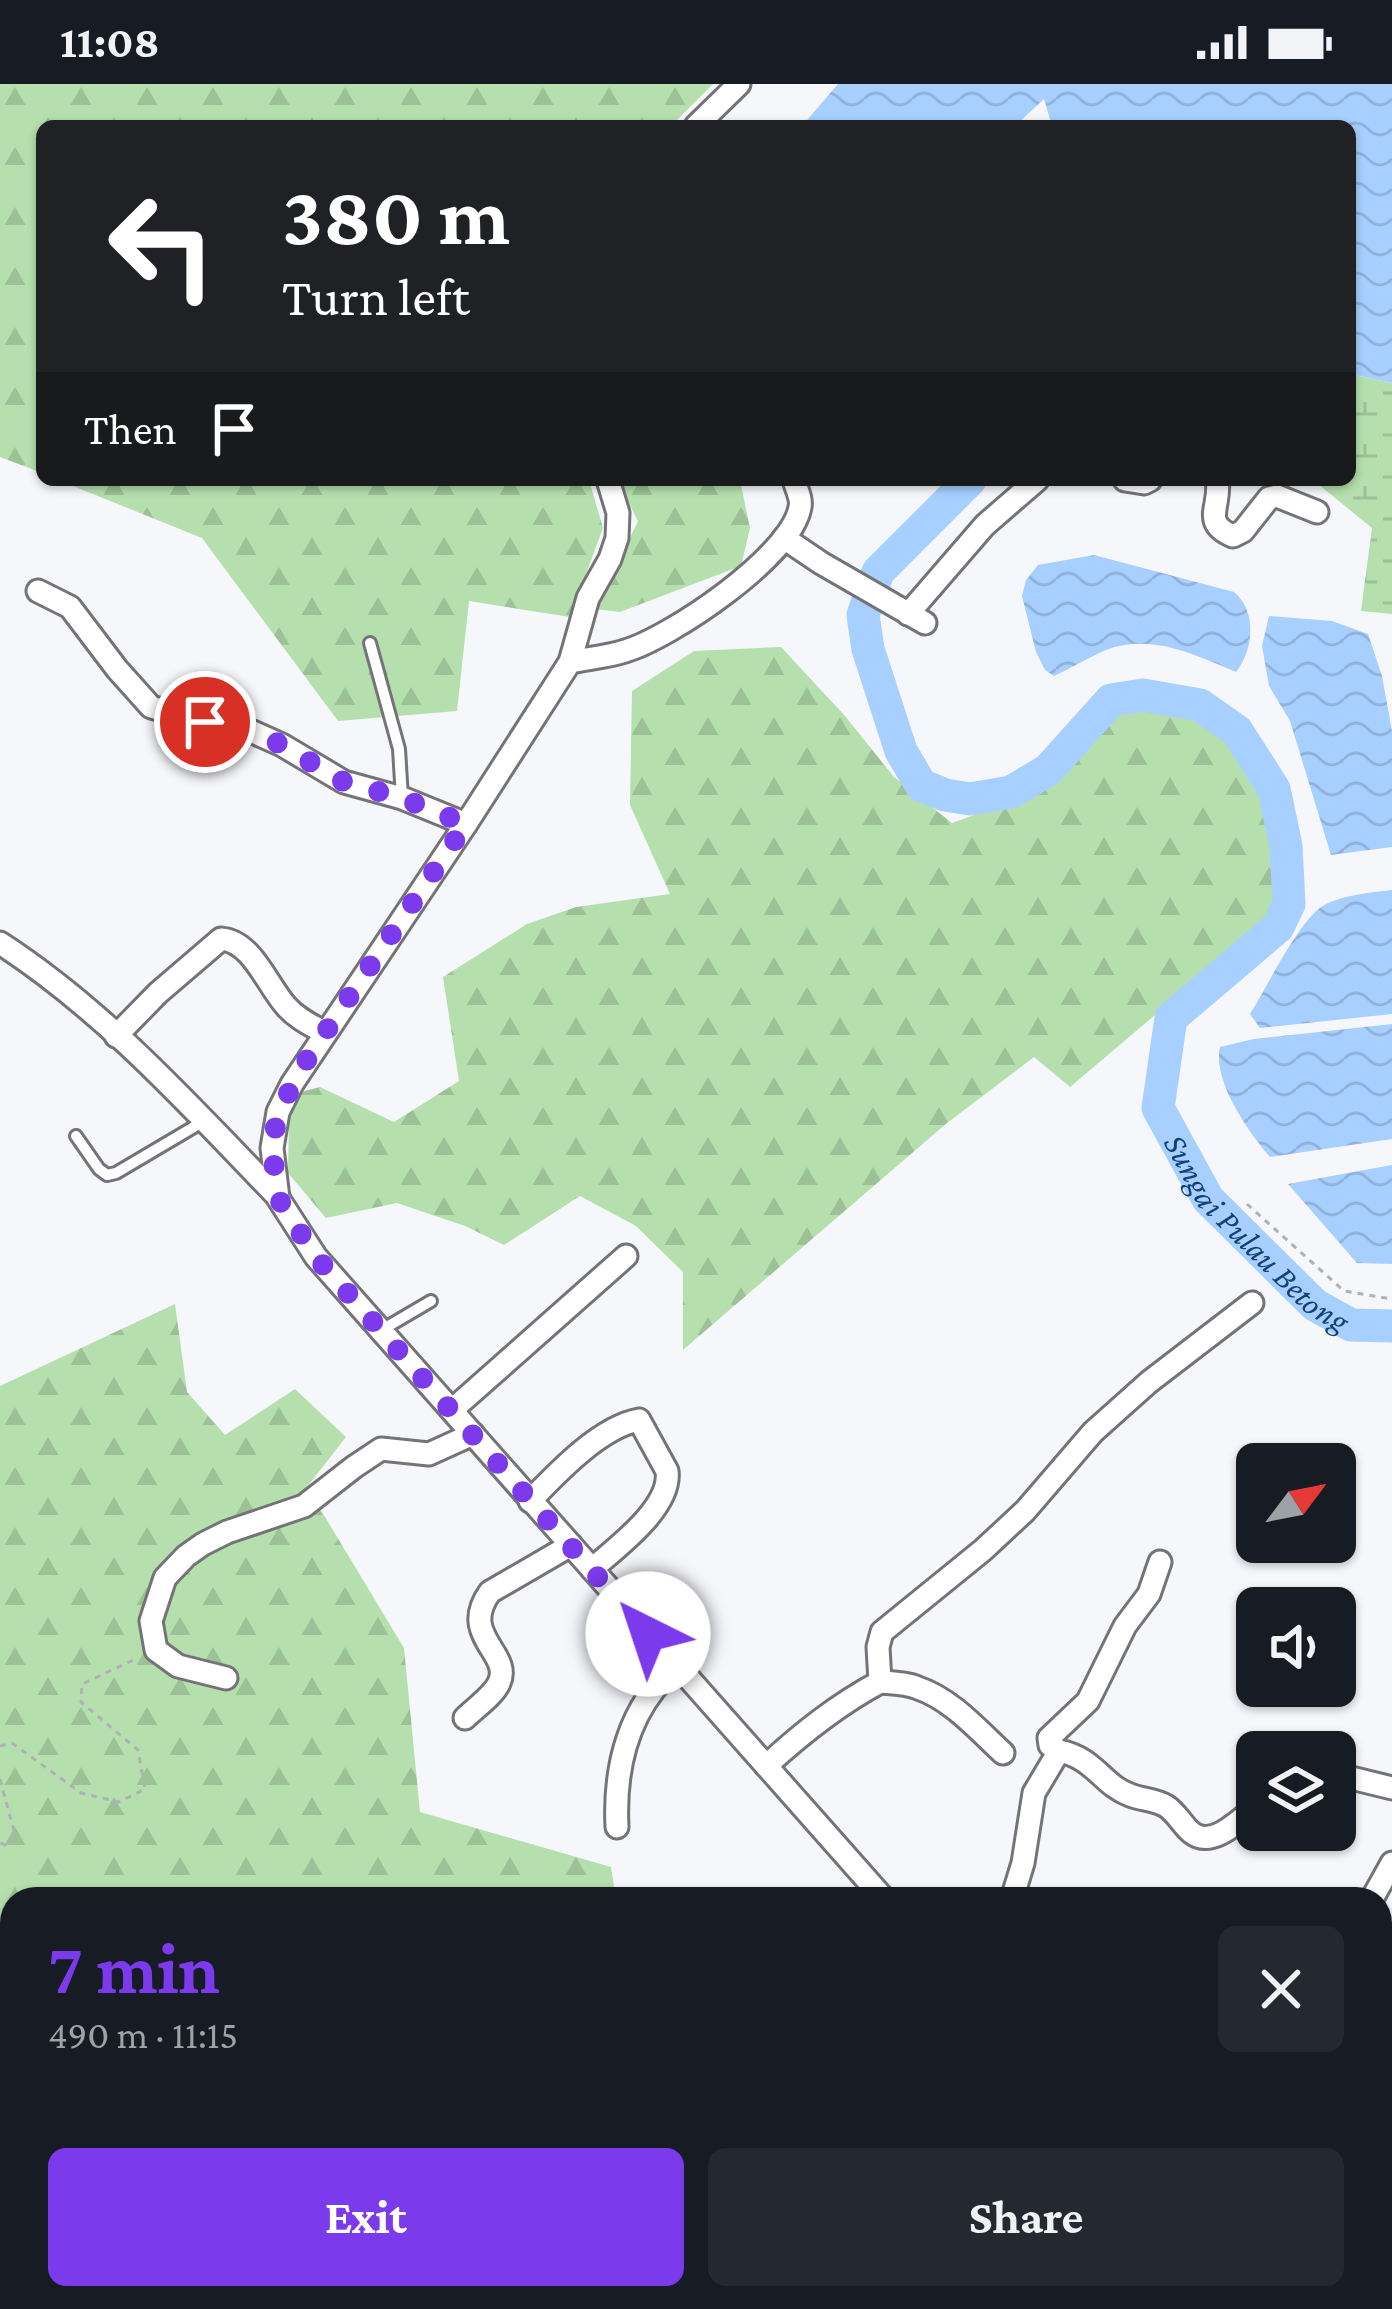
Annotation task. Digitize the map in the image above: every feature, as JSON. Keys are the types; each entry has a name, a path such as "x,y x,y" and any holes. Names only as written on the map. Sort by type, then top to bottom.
{"street":[{"path":"703,120 739,84"},
{"path":"278,1198 272,1148 278,1112 292,1084 570,662 588,598 617,538 618,513 610,486"},
{"path":"570,662 626,651 662,636 745,580 784,538 801,505 796,486"},
{"path":"784,538 912,615 986,525 1030,486"},
{"path":"1218,486 1214,521 1233,536 1243,531 1269,498 1277,496 1317,512"},
{"path":"38,591 82,620 151,707 253,732 344,782 402,798 466,824"},
{"path":"116,1036 174,978 226,938 244,949 291,1012 325,1033"},
{"path":"0,943 66,991 116,1036 278,1198 316,1257 873,1887"},
{"path":"452,1410 626,1256"},
{"path":"880,1682 882,1632 1025,1511 1093,1432 1149,1382 1252,1303"},
{"path":"530,1501 572,1459 638,1420 669,1480 653,1510 592,1569"},
{"path":"226,1678 178,1666 156,1650 151,1621 173,1567 227,1532 304,1506 381,1450 429,1454 473,1434"},
{"path":"464,1718 499,1684 502,1674 482,1632 482,1604 490,1592 571,1545"},
{"path":"1160,1562 1149,1594 1125,1626 1088,1701 1049,1738 1050,1745 1083,1759 1126,1795 1160,1802 1201,1838 1236,1823"},
{"path":"617,1827 619,1782 632,1726 656,1684 676,1666"},
{"path":"766,1766 820,1718 880,1682 924,1690 1003,1753"},
{"path":"1016,1887 1034,1793 1058,1751"},
{"path":"1356,1780 1392,1789"}],"lane":[{"path":"370,644 399,749 402,798"},
{"path":"76,1136 99,1169 116,1173 205,1121"},
{"path":"380,1331 431,1301"}],"path":[{"path":"1247,1204 1344,1291 1392,1299"},
{"path":"0,1746 12,1743 81,1793 119,1802 145,1789 138,1750 81,1702 82,1684 156,1650"},
{"path":"0,1779 14,1831 8,1846 0,1843"}],"green space":[{"path":"0,84 713,84 677,120 36,120 36,471 0,457"},
{"path":"1356,375 1392,383 1392,614 1361,611 1372,528 1320,486 1356,486"},
{"path":"73,486 591,486 603,528 570,617 469,601 457,711 338,721 202,538"},
{"path":"620,486 741,486 750,528 741,566 620,612 596,609 638,521"},
{"path":"781,647 894,777 952,823 1049,788 1106,713 1170,709 1221,730 1261,787 1274,840 1275,907 1246,938 1070,1087 1034,1057 947,1123 683,1350 683,1272 636,1226 580,1196 504,1245 397,1203 326,1218 288,1173 289,1119 301,1092 320,1087 394,1122 459,1081 443,977 527,924 576,907 670,894 630,805 632,691 694,651"},
{"path":"175,1304 187,1392 225,1435 295,1389 346,1437 307,1487 404,1648 420,1812 611,1867 614,1887 0,1887 0,1386"}],"water":[{"path":"838,84 1392,84 1392,383 1356,375 1356,120 1050,120 1044,99 1021,120 807,120"},
{"path":"1094,555 1234,592 1247,609 1250,631 1247,653 1236,672 1172,648 1140,644 1106,650 1054,676 1045,670 1022,596 1026,580 1038,565"},
{"path":"1269,616 1332,621 1368,634 1392,731 1392,847 1331,855 1290,721 1269,686 1262,646"},
{"path":"1392,890 1392,1014 1260,1028 1250,1014 1295,937 1316,911 1342,898"},
{"path":"1392,1024 1392,1139 1270,1157 1227,1090 1220,1047"},
{"path":"1392,1165 1392,1264 1357,1263 1288,1184"}],"waterway":[{"name":"Sungai Pulau Betong","path":"964,486 878,572 863,615 868,649 901,751 921,785 970,799 1011,792 1048,770 1111,700 1143,695 1200,705 1237,731 1274,789 1286,846 1289,904 1278,927 1171,1018 1158,1108 1208,1199 1315,1305 1351,1325 1392,1326"}],"route":[{"path":"205,722 253,732 344,782 402,798 466,824 292,1084 278,1112 272,1148 278,1198 316,1257 648,1634"}]}
